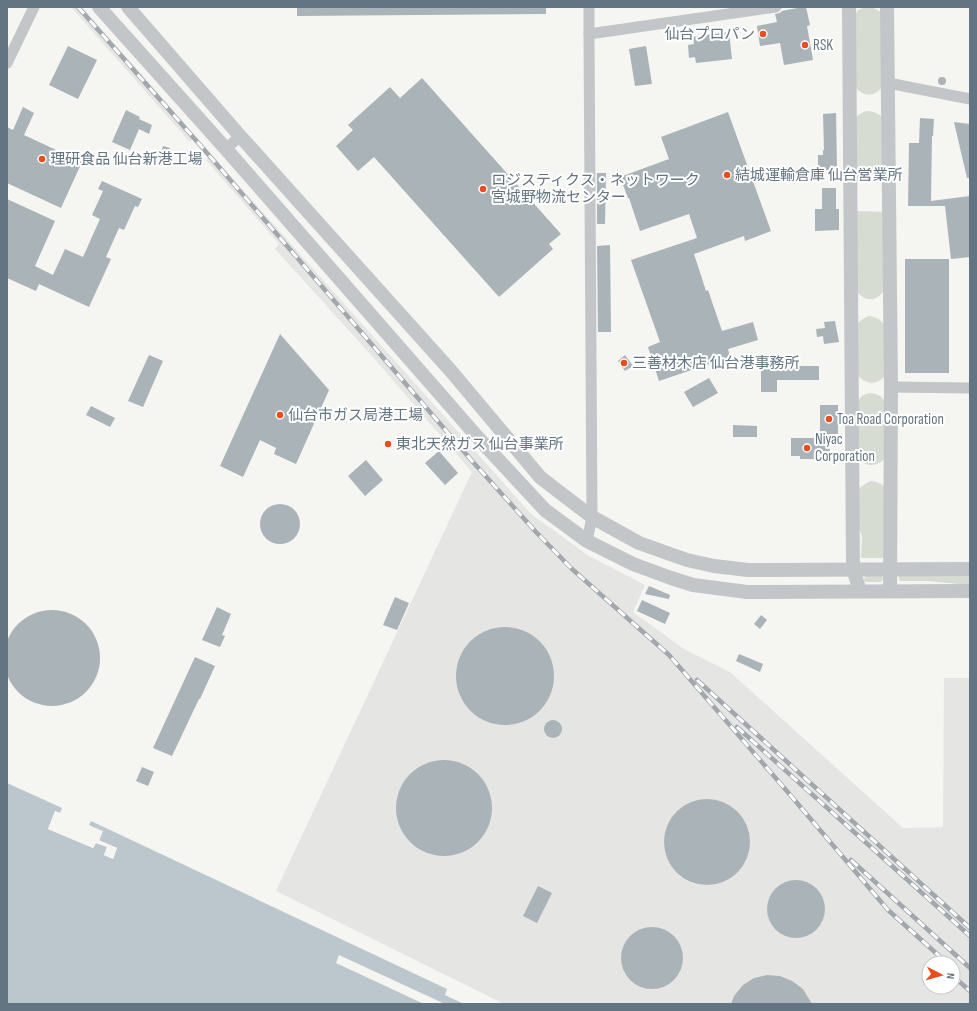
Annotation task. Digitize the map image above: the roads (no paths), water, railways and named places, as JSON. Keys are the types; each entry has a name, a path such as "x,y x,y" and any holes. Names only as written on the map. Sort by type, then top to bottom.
{"street":[{"path":"7,63 34,7"},
{"path":"99,7 226,148 492,453 545,510 588,540 633,564 692,585 747,592 970,591"},
{"path":"128,7 240,136 458,380 540,477 592,517 639,543 687,560 714,566 748,570 970,569"},
{"path":"588,540 592,517 589,7"},
{"path":"589,34 776,7"},
{"path":"849,7 853,569 860,591"},
{"path":"887,7 891,387 890,591"},
{"path":"888,83 970,99"},
{"path":"226,148 240,136"},
{"path":"891,387 970,388"}],"railway":[{"path":"78,7 201,146 473,462 536,532 572,569 669,655 888,910 938,955"},
{"path":"697,680 970,928"},
{"path":"737,727 970,936"},
{"path":"851,860 970,968"},
{"path":"961,983 970,991"}],"place":[{"name":"仙台プロパン","path":"763,34"},
{"name":"RSK","path":"805,45"},
{"name":"理研食品 仙台新港工場","path":"42,159"},
{"name":"結城運輸倉庫 仙台営業所","path":"727,175"},
{"name":"ロジスティクス・ネットワーク 宮城野物流センター","path":"483,189"},
{"name":"三善材木店 仙台港事務所","path":"624,363"},
{"name":"仙台市ガス局港工場","path":"280,415"},
{"name":"Toa Road Corporation","path":"829,419"},
{"name":"東北天然ガス 仙台事業所","path":"388,444"},
{"name":"Niyac Corporation","path":"807,448"}]}
